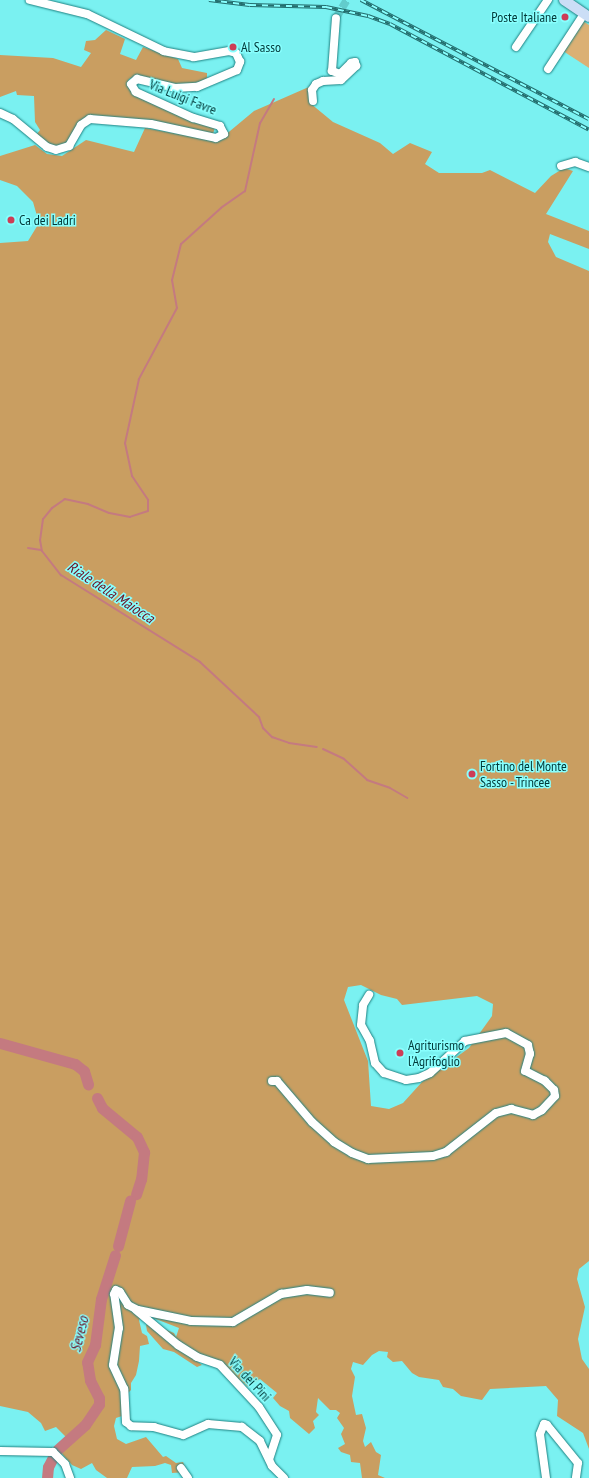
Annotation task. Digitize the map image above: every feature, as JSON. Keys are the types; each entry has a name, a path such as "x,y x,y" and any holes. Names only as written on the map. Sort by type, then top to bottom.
{"main road":[{"path":"564,0 585,14"},
{"path":"575,0 585,14"}],"street":[{"name":"Via Luigi Favre","path":"0,113 13,119 47,147 56,150 69,146 83,122 93,119 151,124 216,138 224,134 220,126 193,118 136,92 131,84 137,79 175,88 197,87 237,70 240,62 236,53 229,51 194,57 164,51 87,14 30,0"},
{"path":"516,46 548,0"},
{"path":"548,69 585,14"},
{"path":"313,101 312,90 316,84 325,80 341,80 356,66 352,62 339,75 332,69 336,18"},
{"path":"561,166 574,162 589,167"},
{"path":"272,1081 277,1081 312,1122 334,1142 352,1153 368,1159 433,1156 446,1152 496,1113 511,1109 533,1115 542,1110 555,1096 554,1090 545,1081 525,1071 530,1054 528,1045 506,1034 465,1041 430,1073 419,1078 406,1080 384,1074 376,1063 370,1041 361,1025 363,1005 369,995"},
{"path":"135,1309 190,1321 233,1322 281,1294 307,1290 330,1294"},
{"name":"Via dei Pini","path":"114,1292 120,1292 125,1302 178,1344 197,1357 220,1365 259,1407 276,1435 269,1459 260,1441 242,1427 208,1424 183,1435 154,1426 131,1426 126,1422 124,1389 113,1365 119,1328 114,1306 114,1292"},
{"path":"546,1478 540,1434 544,1424 548,1425 578,1463 576,1478"},
{"path":"0,1451 53,1452 62,1460 70,1478"},
{"path":"269,1459 272,1466 284,1478"},
{"path":"181,1468 188,1478"}],"shaded area":[{"path":"583,21 589,25 589,68 563,51"},
{"path":"106,30 125,39 120,54 136,60 143,47 178,59 182,68 207,73 207,80 191,85 175,85 136,76 129,79 127,85 135,95 215,127 213,134 88,116 81,121 67,143 59,147 48,144 36,135 40,130 35,122 34,96 17,95 16,91 0,97 0,55 53,58 81,67 91,53 84,50 86,41 95,40"},
{"path":"311,86 310,103 333,122 380,143 393,154 410,143 432,152 425,164 439,173 482,173 490,170 535,193 551,176 564,168 573,171 546,214 589,231 589,249 550,234 548,242 556,257 589,271 589,1261 579,1269 577,1279 585,1307 578,1339 582,1359 589,1369 589,1449 583,1433 557,1416 558,1400 546,1386 490,1389 482,1400 461,1396 453,1389 443,1387 439,1380 419,1377 412,1373 402,1361 393,1362 387,1357 388,1352 379,1351 372,1355 363,1365 353,1362 351,1369 355,1377 352,1396 356,1415 362,1414 366,1428 363,1441 365,1447 371,1442 376,1452 381,1455 378,1475 385,1478 362,1478 360,1463 351,1462 350,1455 341,1452 338,1448 345,1444 341,1434 344,1428 337,1418 340,1413 336,1410 330,1410 318,1398 316,1412 319,1415 313,1421 315,1428 309,1434 290,1418 289,1411 280,1406 273,1398 277,1393 260,1379 248,1387 240,1380 233,1379 220,1367 187,1353 202,1365 197,1367 174,1352 163,1349 147,1331 146,1325 150,1323 174,1333 176,1337 179,1328 143,1314 139,1320 142,1333 147,1336 149,1344 140,1346 136,1375 131,1383 131,1390 125,1396 122,1416 116,1418 114,1426 117,1439 126,1444 146,1437 163,1457 166,1456 176,1463 183,1462 187,1472 172,1473 171,1465 165,1463 155,1466 132,1467 127,1478 107,1478 96,1470 92,1463 81,1469 72,1465 62,1454 70,1441 56,1427 45,1431 41,1423 28,1412 0,1406 0,243 28,241 39,223 33,202 17,186 0,180 0,156 35,145 47,154 62,156 86,140 134,152 145,128 218,141 254,111","holes":["361,985 381,995 397,999 402,1005 477,996 493,1004 492,1016 469,1048 422,1082 403,1103 389,1109 371,1106 368,1061 344,1000 348,987"]}],"waterway":[{"name":"Riale della Maiocca","path":"274,99 260,123 245,191 221,208 181,244 172,280 177,308 139,379 125,443 132,476 148,500 148,511 130,517 109,513 88,504 65,499 52,508 43,519 40,540 42,551 61,575 200,662 259,717 263,728 272,737 289,743 317,747"},
{"path":"28,548 41,550"},
{"name":"Riale della Maiocca","path":"323,749 344,759 367,780 390,788 407,798"},
{"name":"Seveso","path":"0,1043 75,1064 84,1071 88,1084"},
{"name":"Seveso","path":"97,1098 102,1108 137,1137 144,1152 141,1179 136,1194"},
{"name":"Seveso","path":"118,1246 130,1201"},
{"name":"Seveso","path":"57,1450 85,1425 99,1404 99,1398 90,1380 87,1362 95,1345 101,1299 115,1255"},
{"name":"Seveso","path":"47,1478 48,1467 53,1457"}],"tunnel":[{"path":"336,18 347,0"}],"railway":[{"path":"209,0 250,5 326,7 368,16 390,24 589,130"},
{"path":"361,0 589,119"}],"place":[{"name":"Poste Italiane","path":"565,17"},
{"name":"Al Sasso","path":"233,47"},
{"name":"Ca dei Ladri","path":"11,220"},
{"name":"Fortino del Monte Sasso - Trincee","path":"472,774"},
{"name":"Agriturismo l'Agrifoglio","path":"400,1053"}]}
